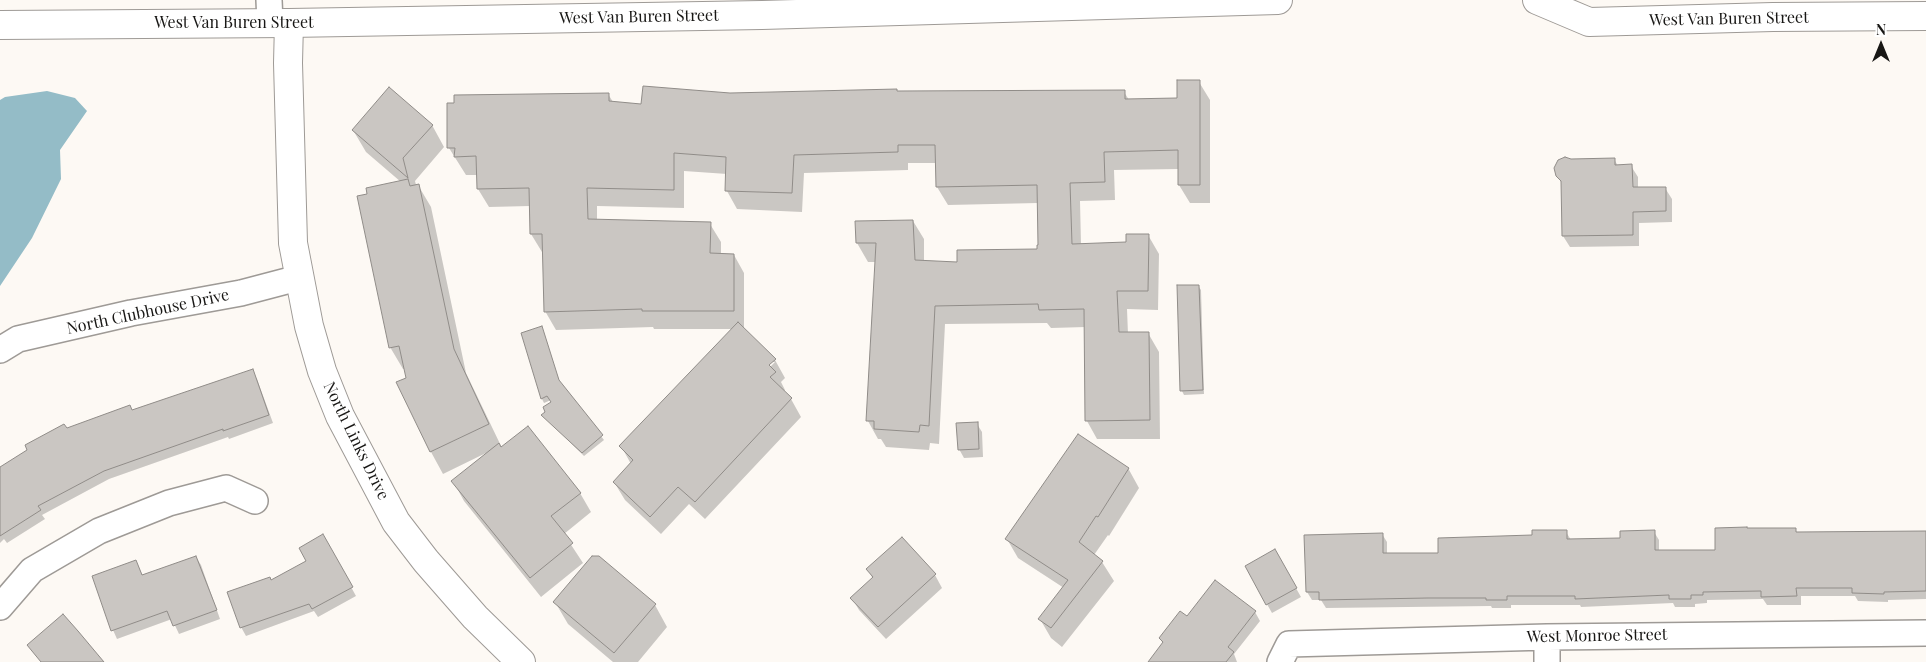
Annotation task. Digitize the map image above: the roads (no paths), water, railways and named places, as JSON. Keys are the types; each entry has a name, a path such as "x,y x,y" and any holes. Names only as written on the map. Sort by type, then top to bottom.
{"main road":[{"name":"West Van Buren Street","path":"0,25 276,15 762,15 1278,0"},
{"name":"West Van Buren Street","path":"1537,0 1589,22 1773,17 1926,16"},
{"path":"1773,17 1811,0"},
{"name":"North Links Drive","path":"276,15 293,244 298,278 322,371 340,416 396,522 426,562 475,617 521,662"}],"street":[{"name":"North Clubhouse Drive","path":"0,350 18,339 131,313 241,293 298,278"},
{"path":"0,607 32,570 99,531 170,503 226,488 255,501"},
{"name":"West Monroe Street","path":"1280,662 1289,644 1546,637 1926,633"},
{"path":"1546,637 1547,662"}],"water":[{"path":"47,91 75,98 87,111 60,150 61,179 32,238 0,286 0,100 5,97"}]}
